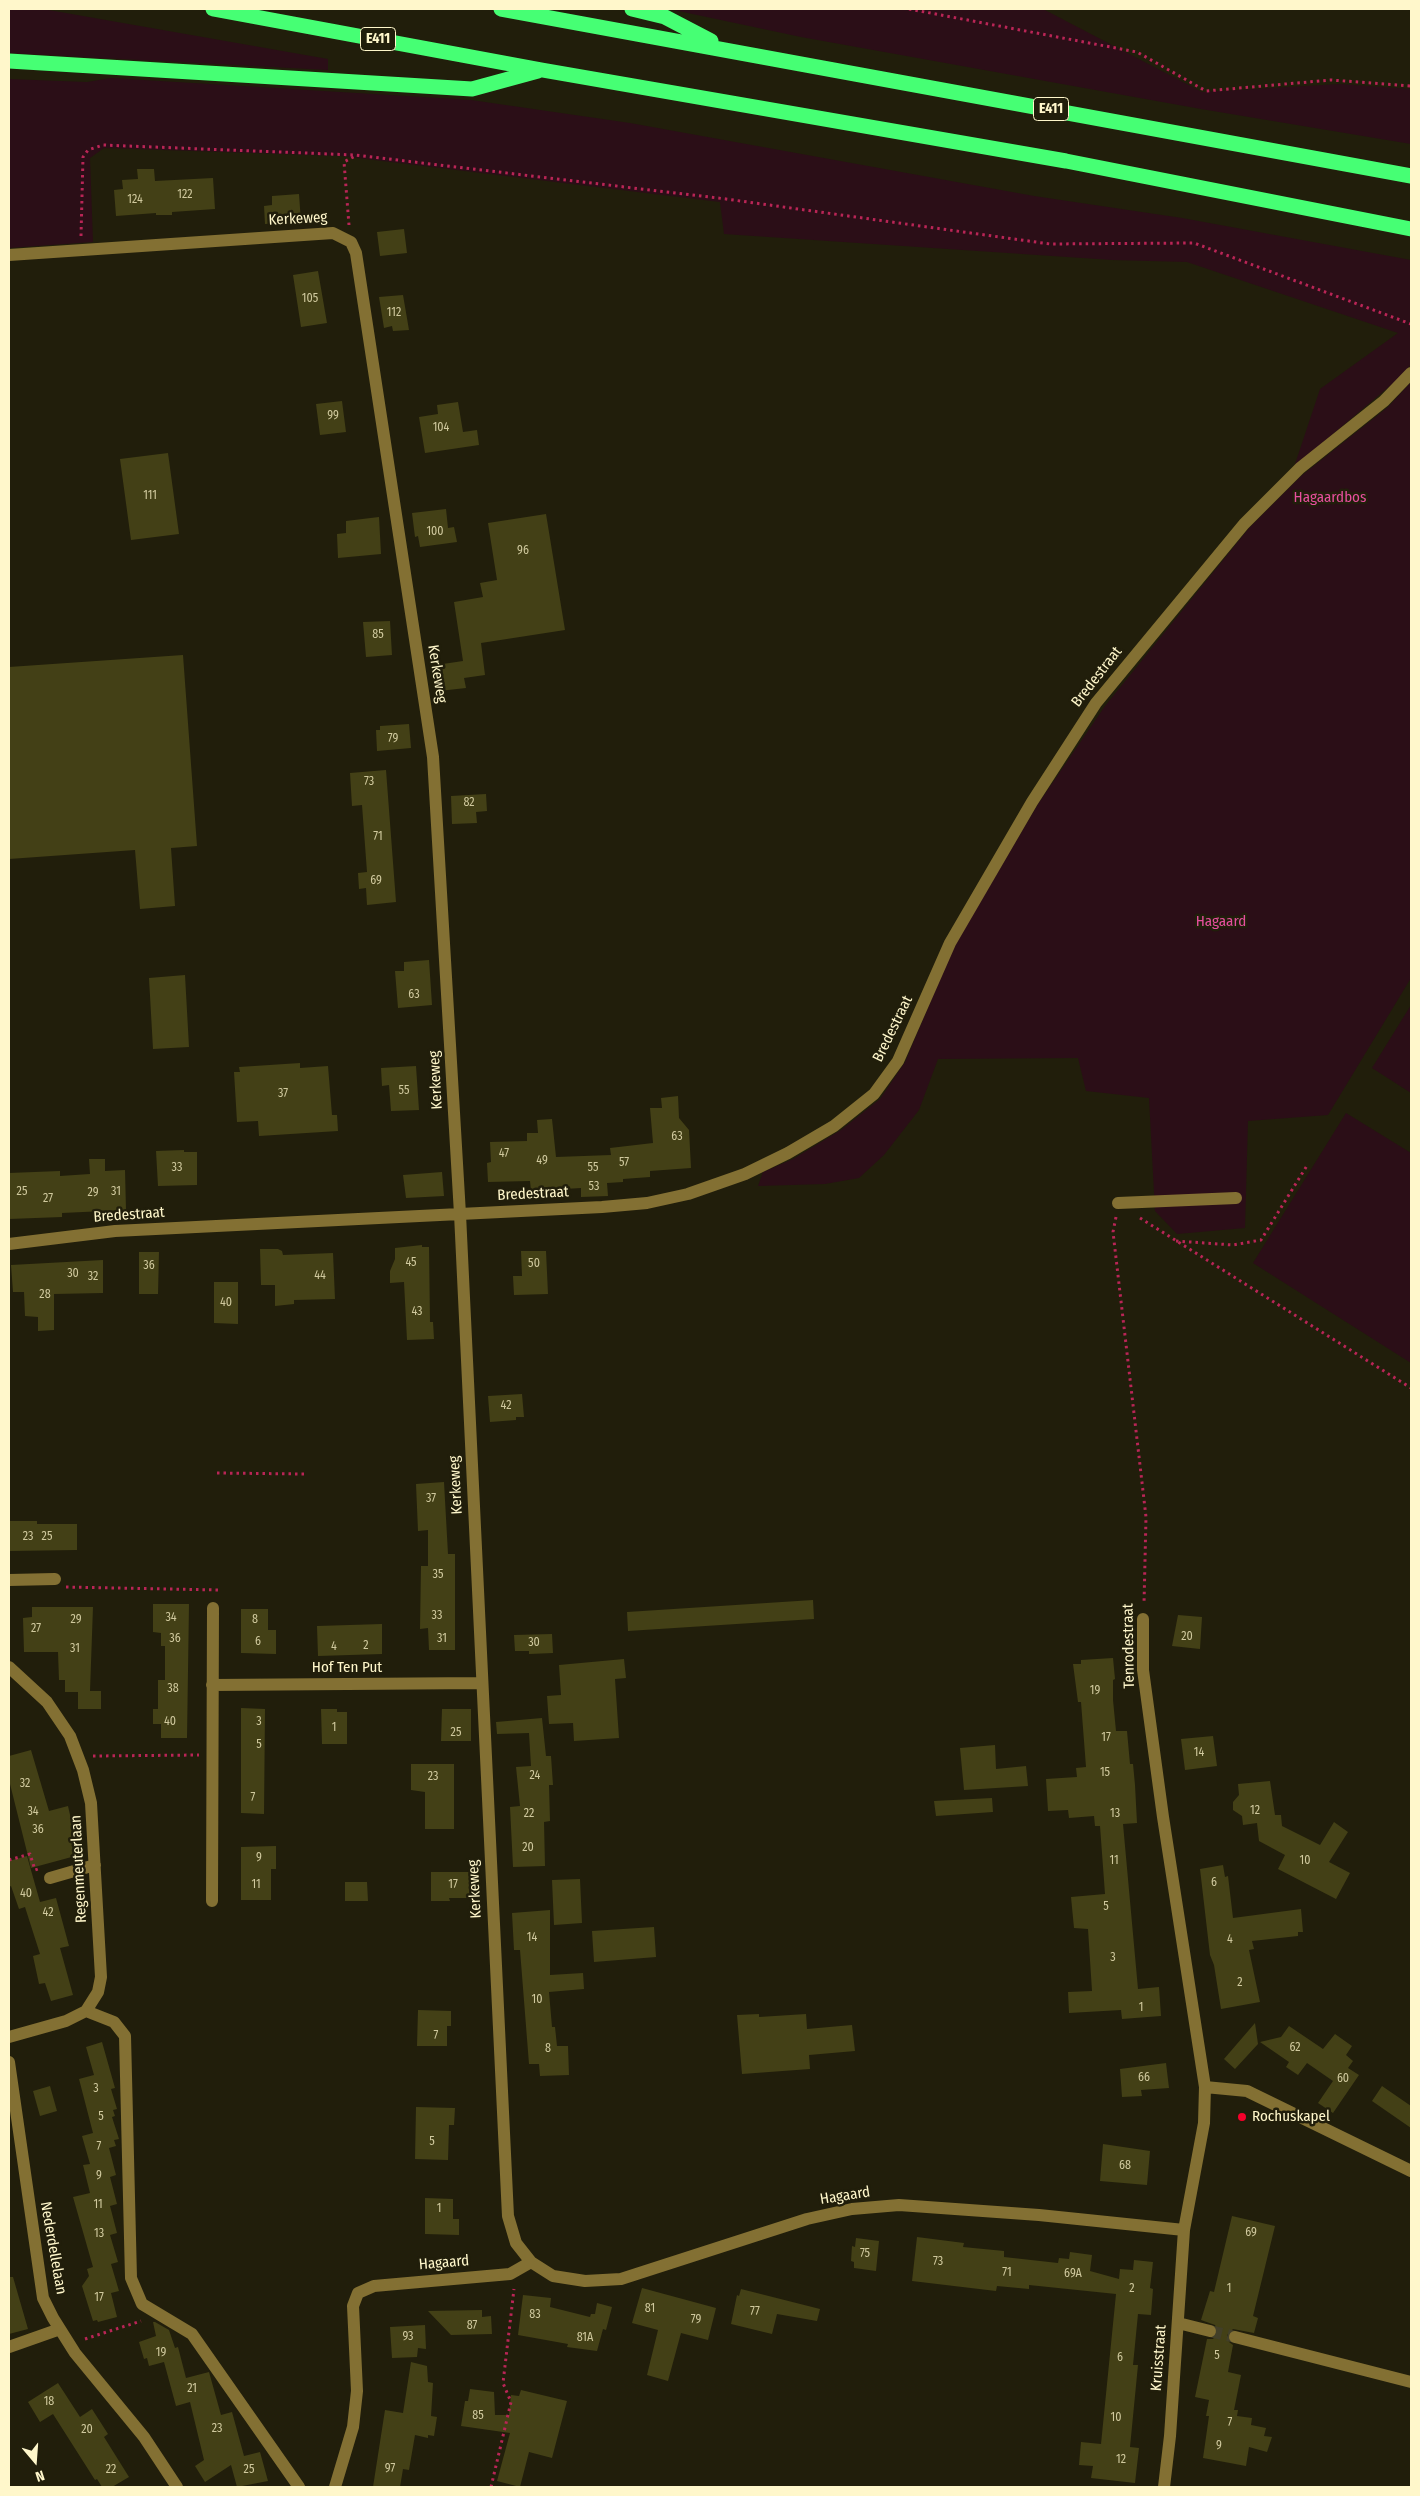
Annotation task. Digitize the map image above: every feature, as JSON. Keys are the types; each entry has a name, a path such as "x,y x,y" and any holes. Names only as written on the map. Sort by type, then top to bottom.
{"highway":[{"name":"E411","path":"213,9 542,70 1066,161 1411,229"},
{"name":"E411","path":"501,9 1411,176"},
{"path":"632,9 665,17 726,49"},
{"path":"9,61 472,89 542,70"}],"street":[{"name":"Kerkeweg","path":"9,254 333,232 351,242 356,253 433,757 460,1214 508,2216 516,2243 531,2262"},
{"name":"Bredestraat","path":"9,1244 115,1231 611,1207 646,1203 688,1194 745,1174 788,1153 834,1126 874,1094 898,1061 950,943 1032,802 1096,702 1244,524 1300,468 1384,401 1411,373"},
{"path":"1118,1203 1236,1198"},
{"path":"9,1580 55,1579"},
{"path":"212,1901 213,1608"},
{"name":"Tenrodestraat","path":"1143,1619 1144,1680 1163,1817 1205,2087"},
{"name":"Regenmeuterlaan","path":"9,1667 47,1702 70,1736 83,1770 91,1804 101,1977 98,1992 86,2010"},
{"name":"Hof Ten Put","path":"212,1685 482,1684"},
{"path":"50,1878 95,1865"},
{"path":"9,2037 66,2021 86,2010 114,2022 125,2036 131,2278 142,2304 192,2334 299,2487"},
{"name":"Nederdellelaan","path":"9,2062 43,2298 69,2344 144,2437 177,2487"},
{"path":"1184,2230 1204,2123 1205,2087 1247,2091 1411,2171"},
{"name":"Hagaard","path":"335,2487 352,2427 356,2400 353,2306 358,2293 374,2286 510,2274 531,2262 553,2276 585,2281 621,2279 807,2219 852,2209 899,2205 1039,2215 1184,2230"},
{"name":"Kruisstraat","path":"1164,2487 1170,2436 1184,2230"},
{"path":"1178,2324 1210,2331"},
{"path":"9,2347 60,2329"},
{"path":"1235,2337 1411,2382"}],"path":[{"path":"909,9 1137,52 1206,90 1331,80 1411,86"},
{"path":"81,248 83,157 88,150 103,145 356,155 726,199 1050,244 1194,243 1411,324"},
{"path":"342,236 350,223 344,162 356,155"},
{"path":"1176,1241 1233,1245 1260,1240 1308,1164"},
{"path":"1118,1203 1411,1388"},
{"name":"Tenrodestraat","path":"1118,1203 1113,1232 1146,1517 1143,1619"},
{"path":"216,1474 304,1474"},
{"path":"55,1579 69,1589 218,1590"},
{"path":"112,1756 212,1755"},
{"path":"9,1860 30,1854 35,1870 39,1869 50,1878"},
{"path":"491,2487 510,2402 504,2383 517,2270"},
{"path":"69,2344 118,2328"}],"green space":[{"path":"9,9 43,9 328,59 328,70 9,53"},
{"path":"669,9 1043,9 1202,92 1340,84 1411,89 1411,144 1201,109 801,37"},
{"path":"111,78 471,100 630,123 1034,196 1182,218 1411,260 1411,364 1404,374 1294,467 1320,389 1398,333 1187,262 1112,260 724,234 720,202 341,156 104,148 90,158 93,242 9,248 9,79 87,82"},
{"name":"Hagaard","path":"1411,382 1411,978 1328,1115 1248,1121 1245,1228 1177,1234 1155,1211 1149,1098 1086,1091 1078,1058 938,1059 919,1110 884,1155 859,1178 825,1184 758,1186 763,1172 793,1159 841,1130 880,1099 905,1062 954,946 1038,804 1105,706 1249,528 1301,476 1388,407"},
{"path":"1411,1005 1411,1093 1372,1068"},
{"path":"1346,1113 1411,1153 1411,1363 1253,1263"}],"building":[{"path":"137,169 154,169 155,181 213,178 215,209 172,212 172,215 156,215 156,213 116,216 114,190 123,189 122,180 138,179"},
{"path":"299,194 301,222 265,224 264,206 272,205 272,196"},
{"path":"404,229 407,253 380,256 377,232"},
{"path":"318,271 327,323 301,327 293,275"},
{"path":"403,295 409,330 393,331 392,326 384,328 379,297"},
{"path":"342,401 346,432 320,435 316,404"},
{"path":"458,402 463,432 477,430 479,445 425,453 419,417 438,414 437,405"},
{"path":"168,453 179,534 131,540 120,459"},
{"path":"446,509 448,528 454,527 457,542 420,547 418,536 415,537 412,513"},
{"path":"546,514 565,630 481,643 485,675 464,678 466,688 439,691 436,665 463,661 454,602 483,597 480,583 497,580 488,523"},
{"path":"379,517 381,554 338,558 337,534 346,533 346,521"},
{"path":"390,621 392,655 366,657 363,622"},
{"path":"183,655 197,846 171,848 175,906 140,909 135,850 9,859 9,667"},
{"path":"409,724 411,748 377,751 376,730 380,730 380,726"},
{"path":"386,770 396,902 367,905 366,888 359,889 358,873 367,872 362,805 352,806 350,773"},
{"path":"486,794 487,811 476,812 477,823 452,824 451,796"},
{"path":"429,960 432,1005 398,1008 395,971 404,971 404,962"},
{"path":"185,975 189,1047 153,1049 149,978"},
{"path":"300,1063 300,1068 328,1066 332,1115 337,1115 338,1131 259,1136 258,1121 237,1122 234,1072 240,1072 239,1067"},
{"path":"416,1066 419,1110 391,1111 389,1085 382,1086 381,1068"},
{"path":"678,1096 679,1118 689,1130 691,1168 650,1171 650,1177 623,1179 623,1182 607,1183 608,1196 581,1197 581,1188 531,1191 530,1181 488,1182 487,1163 491,1162 490,1142 527,1141 527,1133 538,1133 537,1120 552,1119 556,1157 611,1155 610,1148 653,1143 650,1108 662,1108 661,1098"},
{"path":"184,1150 184,1152 197,1152 197,1185 158,1186 156,1151"},
{"path":"89,1159 105,1159 105,1171 125,1170 126,1210 62,1213 62,1217 9,1219 9,1173 60,1171 60,1176 90,1174"},
{"path":"442,1172 444,1196 406,1198 403,1175"},
{"path":"422,1245 422,1247 429,1247 430,1322 433,1322 434,1339 407,1340 404,1282 390,1283 390,1271 395,1259 395,1248"},
{"path":"260,1249 278,1249 282,1251 283,1255 333,1253 335,1299 294,1300 294,1304 275,1306 275,1285 261,1285"},
{"path":"521,1251 546,1251 548,1294 514,1295 513,1276 522,1276"},
{"path":"139,1252 159,1252 158,1294 139,1294"},
{"path":"103,1260 103,1293 54,1294 54,1330 38,1331 38,1317 25,1316 24,1292 13,1292 11,1265"},
{"path":"214,1282 238,1282 238,1324 214,1323"},
{"path":"522,1394 524,1417 516,1417 516,1420 490,1422 488,1396"},
{"path":"444,1482 448,1554 455,1554 455,1650 429,1650 428,1628 420,1629 421,1566 428,1566 428,1530 418,1531 416,1484"},
{"path":"9,1521 37,1521 37,1524 77,1524 77,1550 9,1551"},
{"path":"813,1600 814,1619 628,1631 627,1612"},
{"path":"153,1604 189,1604 187,1738 161,1738 161,1724 153,1724 153,1709 158,1709 158,1680 165,1680 165,1646 161,1646 161,1633 153,1632"},
{"path":"32,1607 93,1607 90,1691 101,1691 101,1709 78,1709 78,1692 65,1692 65,1680 59,1680 58,1652 24,1652 23,1618 32,1617"},
{"path":"241,1609 268,1609 268,1630 276,1630 276,1654 241,1653"},
{"path":"1178,1615 1202,1617 1200,1649 1172,1646"},
{"path":"382,1624 382,1654 318,1656 317,1626"},
{"path":"552,1634 553,1653 529,1654 529,1651 515,1651 514,1635"},
{"path":"1113,1658 1115,1679 1113,1680 1113,1700 1116,1731 1127,1731 1130,1764 1133,1764 1135,1785 1137,1823 1123,1824 1138,1989 1159,1987 1161,2016 1122,2019 1121,2010 1069,2013 1068,1992 1092,1991 1088,1929 1074,1928 1071,1897 1105,1894 1100,1826 1095,1826 1094,1816 1069,1818 1068,1810 1048,1811 1046,1779 1077,1777 1076,1768 1086,1767 1081,1702 1078,1702 1073,1664 1081,1664 1081,1660"},
{"path":"624,1659 626,1678 615,1679 619,1738 574,1741 573,1723 549,1724 547,1696 561,1695 559,1665"},
{"path":"241,1708 265,1709 264,1814 241,1813"},
{"path":"321,1709 337,1709 337,1712 347,1712 347,1744 322,1744"},
{"path":"442,1709 471,1709 471,1741 441,1741"},
{"path":"542,1718 546,1756 551,1756 553,1785 549,1785 550,1821 544,1822 545,1866 513,1867 510,1807 520,1806 516,1767 531,1766 529,1733 497,1734 496,1722"},
{"path":"1213,1736 1217,1766 1185,1770 1181,1739"},
{"path":"995,1745 996,1769 1026,1766 1028,1786 964,1790 960,1748"},
{"path":"31,1750 49,1811 68,1806 79,1855 31,1868 9,1780 9,1756"},
{"path":"411,1764 454,1764 454,1829 425,1829 425,1792 411,1790"},
{"path":"1270,1781 1275,1815 1281,1815 1282,1826 1320,1845 1334,1822 1348,1832 1329,1862 1350,1873 1336,1899 1278,1869 1285,1855 1259,1841 1257,1823 1243,1825 1242,1816 1233,1810 1233,1802 1239,1795 1238,1784"},
{"path":"992,1798 993,1812 936,1816 934,1801"},
{"path":"276,1846 276,1869 271,1869 271,1900 241,1900 241,1847"},
{"path":"27,1856 40,1902 56,1898 69,1946 60,1948 73,1995 51,2001 45,1983 39,1984 33,1956 40,1954 25,1907 19,1909 11,1886 9,1887 9,1861"},
{"path":"1223,1865 1225,1877 1228,1876 1233,1918 1301,1909 1303,1932 1298,1932 1298,1936 1252,1941 1254,1949 1249,1950 1260,2002 1221,2009 1214,1965 1210,1955 1200,1869"},
{"path":"431,1872 475,1872 475,1898 449,1898 450,1901 431,1901"},
{"path":"580,1879 582,1923 554,1925 552,1880"},
{"path":"345,1882 367,1882 368,1901 345,1901"},
{"path":"550,1910 550,1975 583,1973 584,1989 549,1992 552,2027 555,2027 557,2046 568,2046 569,2075 540,2076 539,2064 529,2064 520,1950 514,1950 512,1913"},
{"path":"654,1927 656,1957 594,1962 592,1931"},
{"path":"418,2010 451,2011 451,2026 447,2026 447,2046 417,2046"},
{"path":"759,2014 759,2017 806,2014 807,2029 852,2025 855,2051 809,2055 810,2069 742,2074 737,2015"},
{"path":"1255,2023 1258,2044 1235,2069 1224,2059"},
{"path":"1289,2026 1323,2049 1335,2034 1352,2046 1346,2055 1353,2061 1348,2068 1359,2075 1333,2113 1318,2103 1333,2081 1307,2063 1298,2075 1286,2067 1289,2062 1260,2042 1281,2037"},
{"path":"102,2042 115,2088 111,2089 117,2109 113,2110 115,2116 112,2117 119,2139 114,2140 116,2146 109,2148 116,2175 110,2177 117,2204 110,2206 117,2233 110,2235 118,2262 111,2264 119,2291 111,2293 117,2317 98,2322 97,2320 93,2321 82,2286 89,2276 87,2269 93,2267 73,2197 90,2193 83,2165 90,2164 82,2136 93,2133 79,2079 94,2075 86,2047"},
{"path":"1166,2063 1169,2088 1141,2090 1142,2096 1122,2097 1120,2069"},
{"path":"50,2086 57,2111 40,2116 33,2091"},
{"path":"1382,2086 1411,2106 1411,2128 1372,2101"},
{"path":"416,2107 455,2108 454,2125 449,2125 448,2160 415,2159"},
{"path":"1103,2144 1150,2151 1147,2185 1100,2181"},
{"path":"425,2198 453,2199 453,2219 459,2219 459,2235 425,2234"},
{"path":"1232,2216 1275,2226 1253,2316 1258,2318 1254,2333 1233,2329 1227,2335 1229,2342 1233,2345 1228,2372 1241,2375 1234,2410 1238,2410 1237,2416 1252,2418 1251,2425 1266,2428 1264,2436 1272,2437 1267,2452 1249,2447 1246,2466 1203,2458 1209,2416 1206,2416 1209,2400 1195,2397 1207,2339 1213,2339 1218,2332 1215,2325 1201,2320 1210,2291 1214,2292"},
{"path":"917,2237 964,2243 963,2247 1004,2251 1004,2257 1058,2263 1059,2258 1069,2259 1070,2252 1092,2255 1090,2271 1119,2279 1120,2269 1133,2270 1134,2260 1153,2262 1150,2288 1153,2289 1151,2315 1138,2314 1133,2365 1138,2365 1130,2447 1139,2448 1135,2483 1091,2478 1093,2466 1079,2465 1081,2442 1101,2444 1116,2294 1029,2285 1029,2289 997,2286 996,2291 912,2281"},
{"path":"856,2238 879,2241 876,2271 854,2268 854,2262 851,2261 852,2246 855,2247"},
{"path":"9,2277 13,2277 28,2329 9,2334"},
{"path":"642,2288 716,2308 708,2340 681,2333 668,2381 647,2375 658,2330 632,2323"},
{"path":"741,2289 820,2309 817,2321 777,2314 772,2334 731,2324 737,2295 739,2296"},
{"path":"523,2295 551,2298 550,2307 590,2317 591,2314 595,2314 597,2303 612,2307 606,2330 603,2329 597,2351 567,2347 568,2344 518,2335"},
{"path":"482,2310 482,2317 491,2316 492,2334 451,2335 428,2311"},
{"path":"153,2322 169,2330 175,2348 178,2347 186,2378 209,2372 221,2415 232,2412 244,2456 260,2452 268,2481 237,2487 231,2465 205,2482 195,2466 204,2460 190,2402 176,2406 164,2362 149,2366 147,2358 144,2359 139,2342 156,2336"},
{"path":"425,2325 426,2349 418,2348 417,2357 392,2358 390,2327"},
{"path":"411,2362 427,2366 428,2382 433,2383 431,2416 437,2417 434,2436 428,2435 428,2438 415,2435 409,2470 403,2469 400,2487 373,2487 385,2410 403,2413"},
{"path":"58,2383 80,2417 92,2409 108,2434 104,2437 129,2477 112,2487 102,2487 97,2479 95,2480 53,2414 40,2422 28,2402"},
{"path":"470,2389 494,2392 495,2415 509,2415 511,2395 519,2396 521,2390 567,2401 552,2458 529,2452 520,2487 497,2481 510,2433 461,2426 465,2401 468,2401"}],"tunnel":[{"path":"1210,2331 1235,2337"}],"place":[{"name":"Rochuskapel","path":"1242,2117"}],"park label":[{"name":"Hagaardbos","path":"1330,498"}]}
